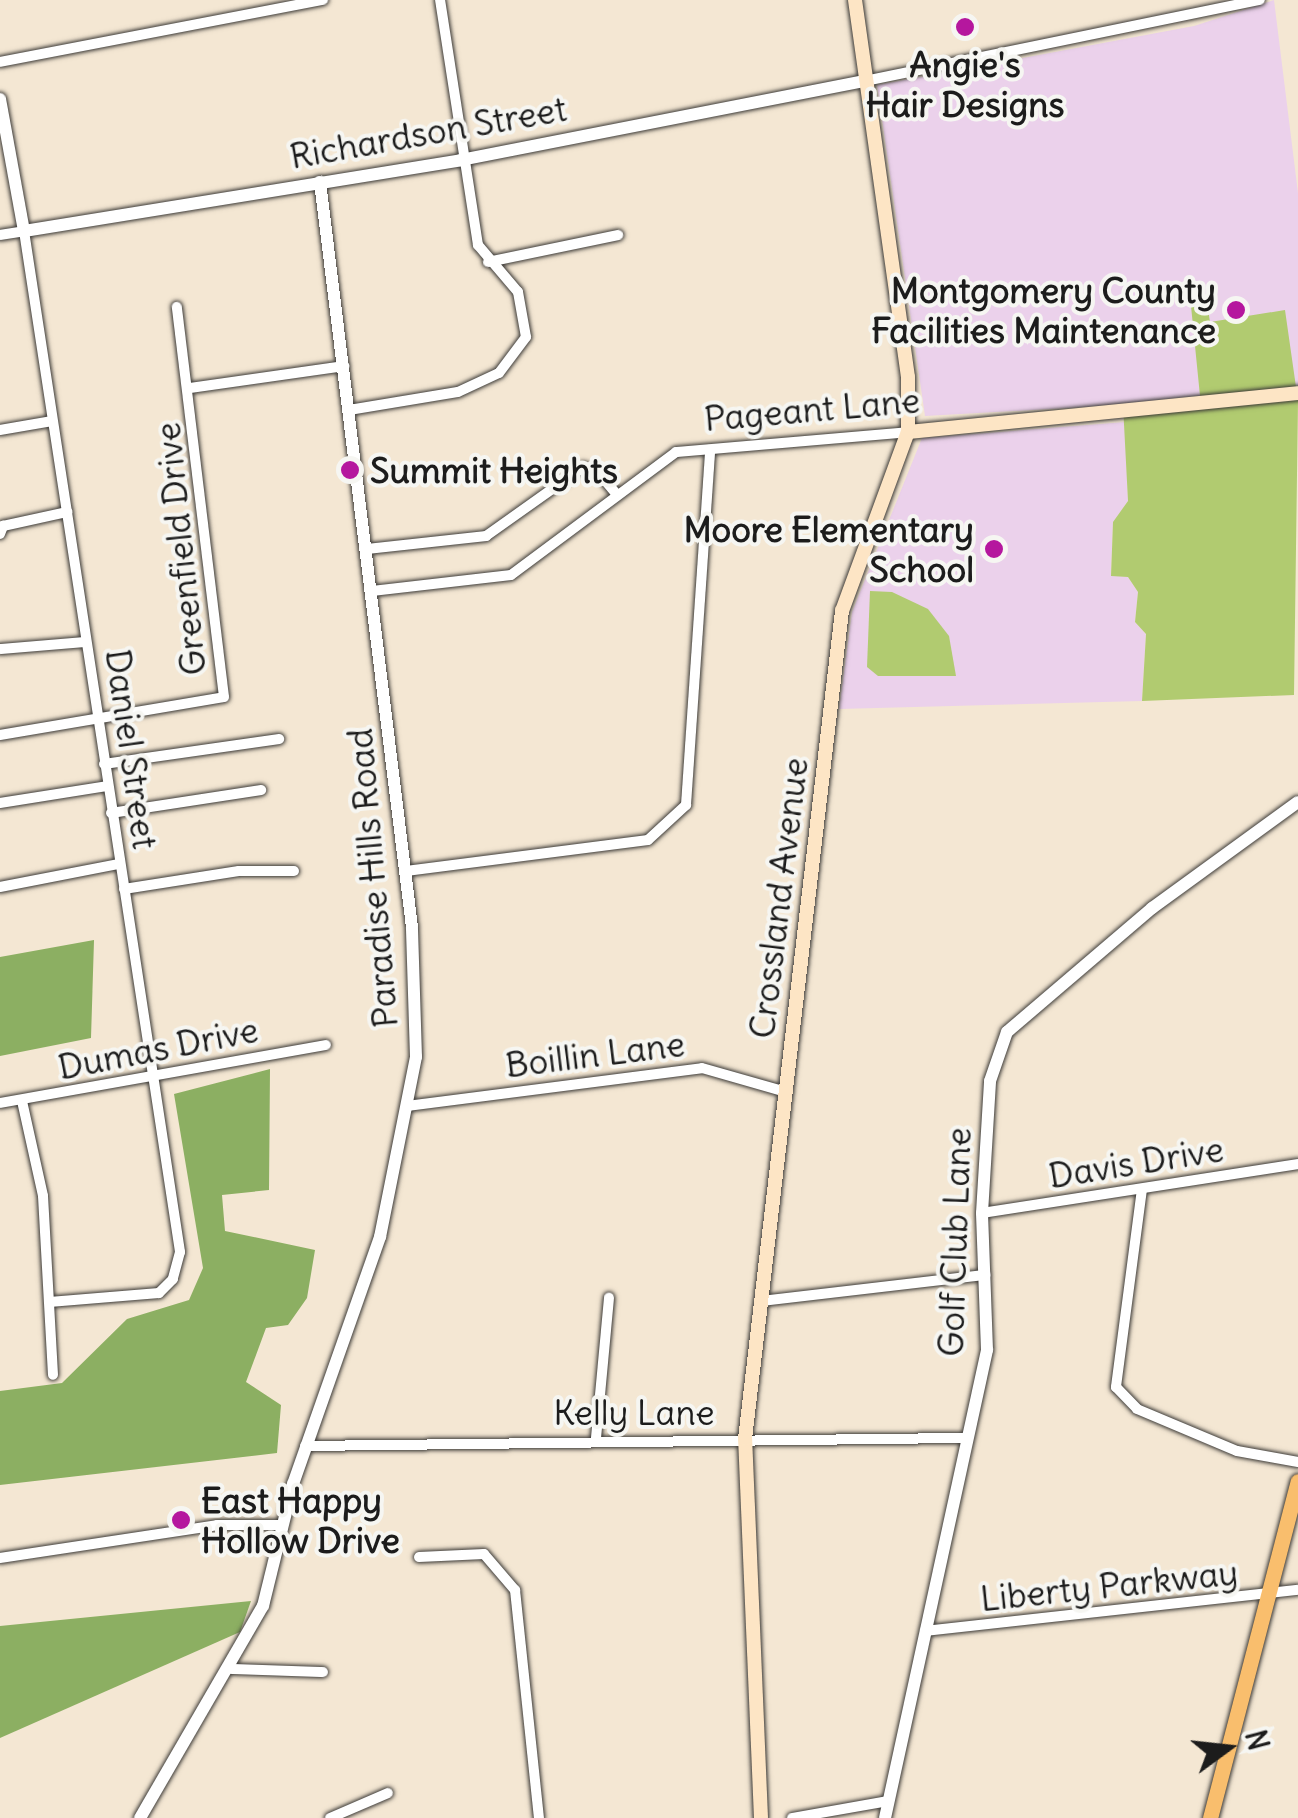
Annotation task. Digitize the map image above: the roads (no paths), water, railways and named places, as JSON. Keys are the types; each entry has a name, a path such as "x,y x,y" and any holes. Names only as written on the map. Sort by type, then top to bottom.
{"main road":[{"name":"Crossland Avenue","path":"761,1818 745,1439 842,611 908,432 908,377 855,0"},
{"name":"Pageant Lane","path":"908,432 1298,393"},
{"path":"1210,1818 1298,1481"}],"street":[{"path":"0,62 323,0"},
{"path":"349,410 433,400 499,373 516,358 526,337 525,312 518,292 488,262 478,245 461,160 440,0"},
{"path":"865,81 1260,0"},
{"name":"Richardson Street","path":"0,235 461,160 865,81"},
{"name":"Daniel Street","path":"0,98 4,139 24,231 180,1252 174,1279 158,1293 49,1302"},
{"name":"Paradise Hills Road","path":"140,1818 231,1669 263,1606 306,1446 380,1237 408,1106 419,1022 406,871 320,182"},
{"path":"488,262 618,235"},
{"name":"Greenfield Drive","path":"98,720 224,696 190,388 177,307"},
{"name":"Greenfield Drive","path":"190,388 344,366"},
{"path":"0,430 52,422"},
{"name":"Pageant Lane","path":"372,591 511,575 676,452 908,432"},
{"path":"406,871 648,840 686,805 710,450"},
{"path":"367,549 486,536 583,467 598,472 616,495"},
{"path":"0,534 4,526 67,512"},
{"path":"0,649 86,642"},
{"path":"0,734 98,720"},
{"path":"104,764 279,740"},
{"path":"0,803 107,786"},
{"path":"111,813 261,790"},
{"name":"Golf Club Lane","path":"885,1818 963,1438 987,1350 982,1212 990,1081 1007,1032 1152,908 1298,802"},
{"path":"0,887 118,864"},
{"path":"124,889 239,871 294,871"},
{"name":"Dumas Drive","path":"0,1103 153,1079 326,1045"},
{"name":"Boillin Lane","path":"408,1106 702,1068 786,1092"},
{"path":"22,1101 42,1196 54,1376"},
{"name":"Davis Drive","path":"982,1212 1298,1164"},
{"path":"1142,1189 1116,1388 1137,1408 1238,1452 1298,1462"},
{"path":"762,1301 986,1275"},
{"path":"596,1438 610,1298"},
{"name":"Kelly Lane","path":"306,1446 596,1438 963,1438"},
{"path":"0,1558 256,1520 282,1525"},
{"path":"419,1557 484,1554 515,1590 539,1818"},
{"name":"Liberty Parkway","path":"925,1631 1269,1597 1298,1590"},
{"path":"231,1669 323,1672"},
{"path":"330,1818 388,1793"},
{"path":"792,1818 888,1802"}],"place":[{"name":"Angie's Hair Designs","path":"965,27"},
{"name":"Montgomery County Facilities Maintenance","path":"1236,310"},
{"name":"Summit Heights","path":"350,470"},
{"name":"Moore Elementary School","path":"994,549"},
{"name":"East Happy Hollow Drive","path":"181,1520"}]}
